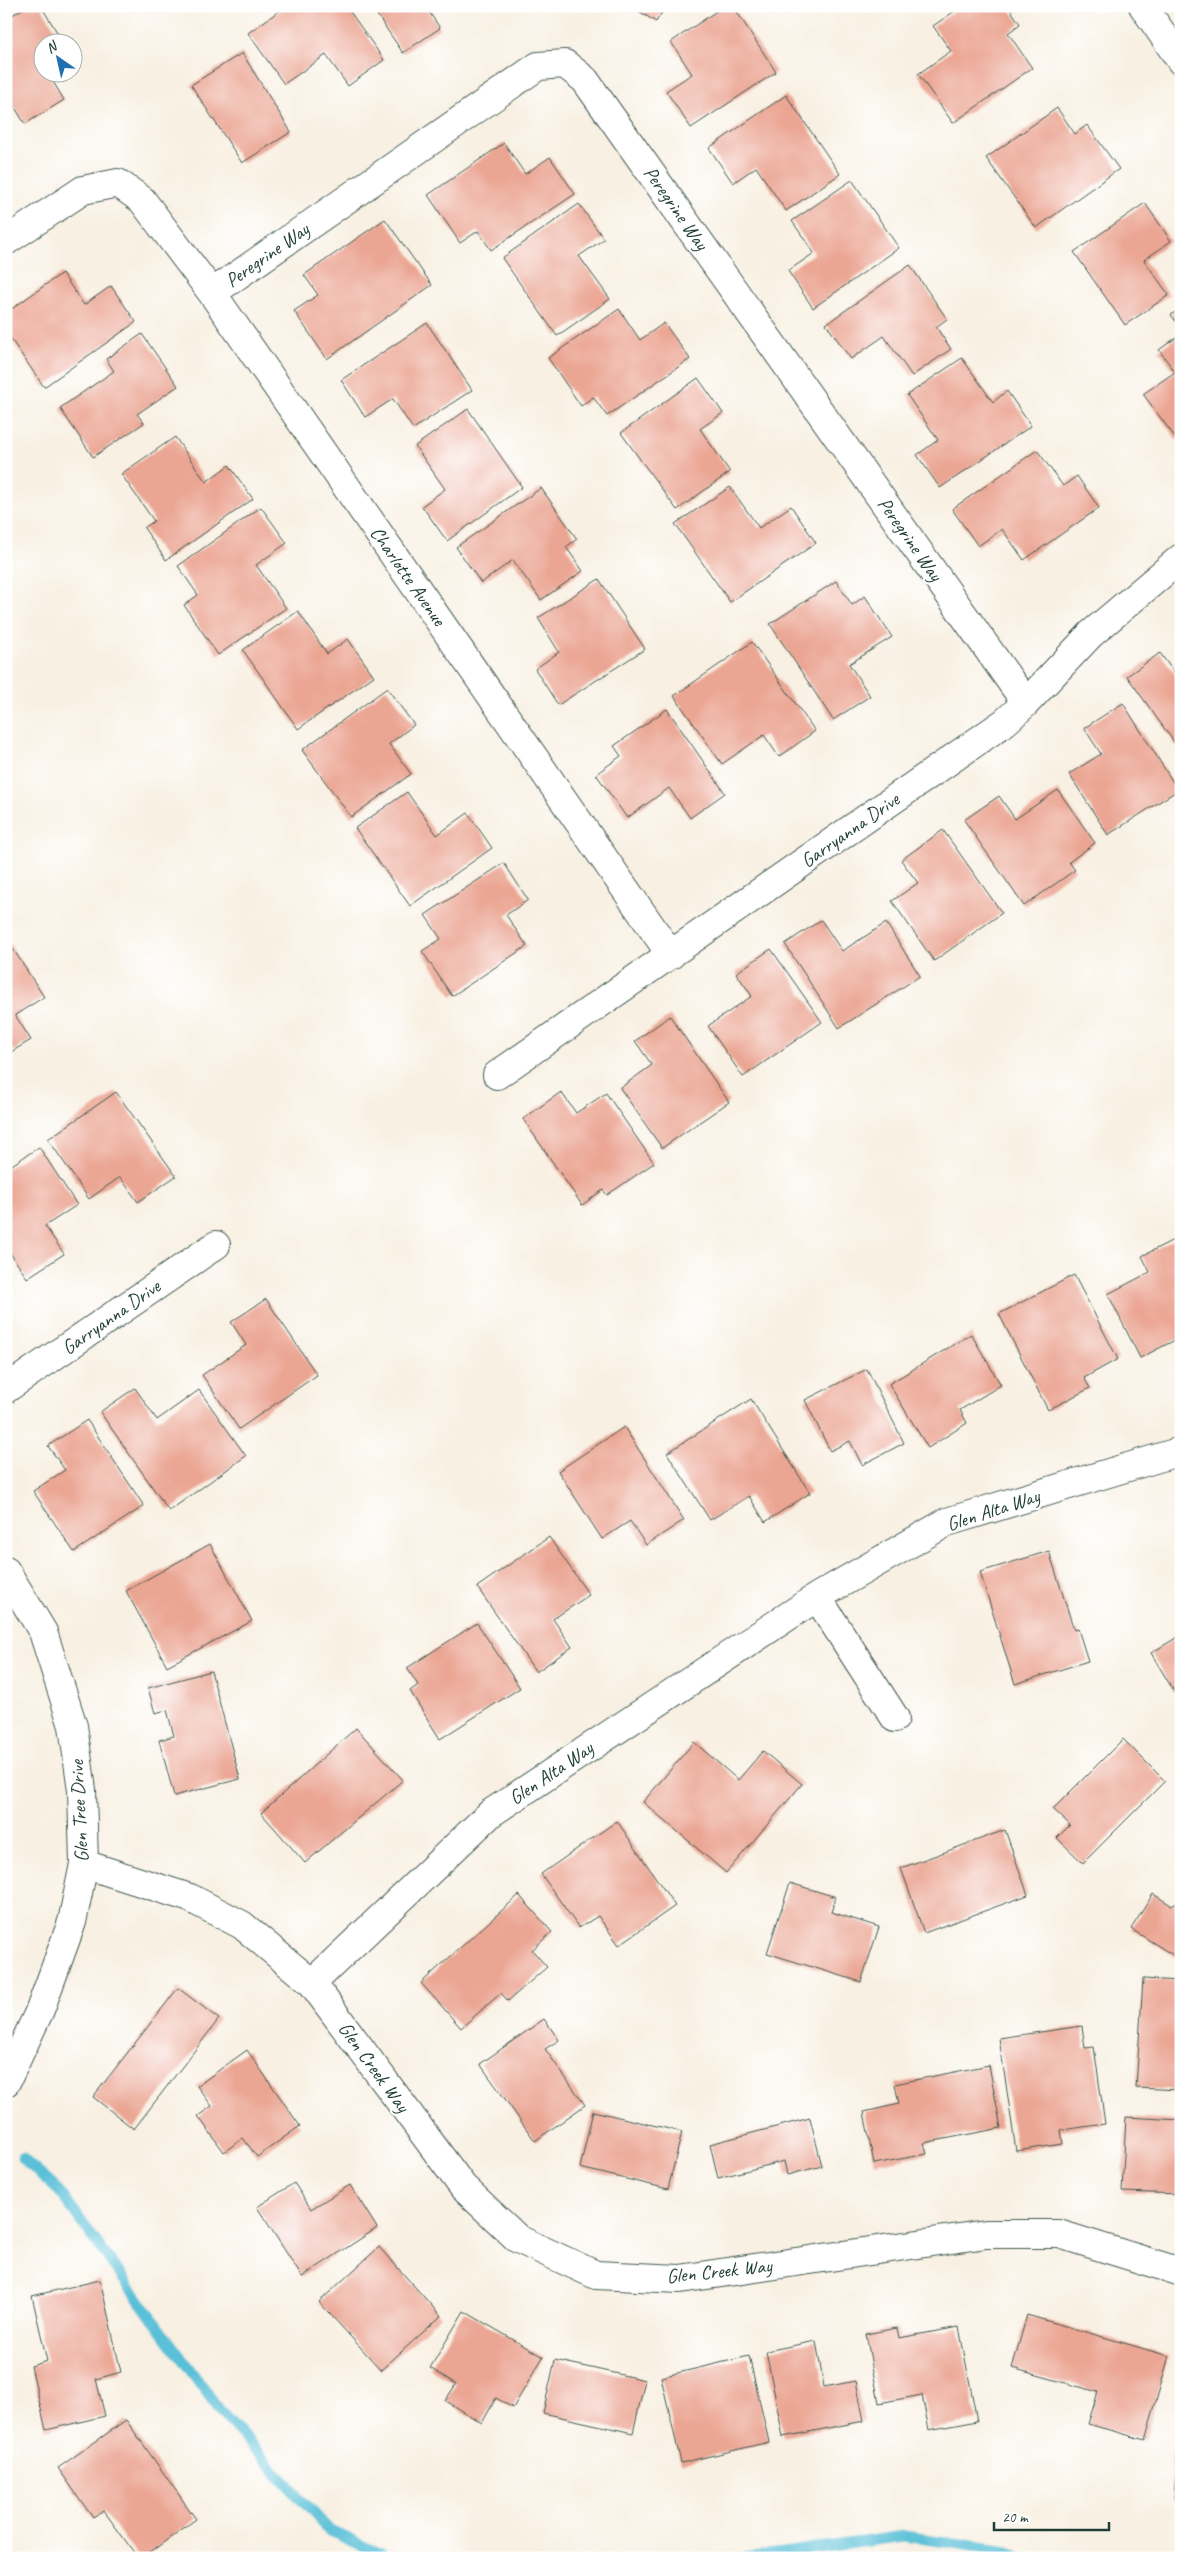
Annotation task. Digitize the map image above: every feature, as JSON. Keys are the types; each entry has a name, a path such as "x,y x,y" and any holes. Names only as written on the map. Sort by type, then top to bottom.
{"street":[{"path":"1143,6 1181,61"},
{"name":"Peregrine Way","path":"212,293 538,66 564,64 585,80 1026,704"},
{"name":"Charlotte Avenue","path":"6,241 83,190 118,183 142,200 212,293 671,955"},
{"name":"Garryanna Drive","path":"497,1075 1005,722 1026,704 1091,634 1181,558"},
{"name":"Garryanna Drive","path":"6,1390 216,1245"},
{"name":"Glen Alta Way","path":"312,1983 491,1813 817,1597 947,1522 1181,1451"},
{"name":"Glen Tree Drive","path":"6,1571 43,1632 73,1726 82,1790 84,1864 72,1922 40,2010 6,2082"},
{"path":"817,1597 895,1718"},
{"name":"Glen Creek Way","path":"84,1864 190,1898 242,1925 312,1983 463,2187 518,2239 596,2275 680,2279 995,2234 1059,2234 1181,2272"}],"building":[{"path":"27,6 41,6 57,32 32,32 32,82 53,82 64,100 25,124 6,93 6,19"},
{"path":"286,6 346,6 384,60 348,86 326,55 284,84 248,33"},
{"path":"371,6 425,6 440,28 403,53"},
{"path":"631,6 666,6 656,22"},
{"path":"724,6 733,6 776,72 691,128 666,91 692,74 671,42"},
{"path":"962,6 1008,6 1020,24 1008,33 1032,68 953,123 918,74 951,51 933,26"},
{"path":"242,53 291,132 242,163 191,85"},
{"path":"786,95 840,174 786,211 756,167 733,183 709,148"},
{"path":"1057,108 1075,134 1087,125 1119,169 1036,228 986,158"},
{"path":"504,143 525,174 550,157 575,194 491,250 478,231 460,243 428,195"},
{"path":"852,180 899,248 813,308 788,271 814,253 792,221"},
{"path":"1145,203 1171,241 1144,260 1169,295 1125,325 1074,252"},
{"path":"579,204 604,239 579,256 610,299 557,336 502,258"},
{"path":"385,219 432,285 327,359 294,311 318,295 304,275"},
{"path":"910,265 947,319 936,327 951,349 912,376 884,336 851,359 826,324"},
{"path":"62,273 84,305 111,286 136,322 44,387 6,332 6,313"},
{"path":"1181,308 1181,328 1171,315"},
{"path":"619,309 640,340 664,323 690,359 607,416 593,397 581,406 548,358"},
{"path":"427,323 472,390 413,429 393,399 365,417 341,380"},
{"path":"142,334 178,386 137,414 144,423 93,457 60,408 114,371 106,359"},
{"path":"1181,334 1181,437 1177,440 1143,394 1175,372 1159,350"},
{"path":"962,358 993,402 1007,391 1031,426 940,488 917,455 938,440 907,395"},
{"path":"698,378 723,413 700,429 730,472 677,510 621,433"},
{"path":"468,409 522,487 447,541 422,506 445,489 415,446"},
{"path":"175,437 206,482 229,465 253,499 166,560 144,528 154,521 121,474"},
{"path":"1037,450 1063,486 1077,476 1099,508 1024,560 1002,529 978,546 952,509"},
{"path":"730,487 759,528 791,506 816,543 730,602 675,524"},
{"path":"541,488 577,539 566,547 583,571 541,600 513,560 481,583 456,547"},
{"path":"261,507 287,543 256,565 286,608 218,655 184,605 198,595 178,566"},
{"path":"599,579 645,649 558,705 535,669 559,652 538,618"},
{"path":"836,581 852,605 865,596 892,637 849,664 870,696 833,720 770,624"},
{"path":"298,611 327,654 348,639 374,676 298,729 243,650"},
{"path":"752,642 815,731 779,757 764,735 722,764 674,696"},
{"path":"1160,653 1181,682 1181,752 1127,676"},
{"path":"387,688 414,725 389,744 411,774 351,817 302,750"},
{"path":"1123,703 1178,790 1108,835 1069,774 1101,754 1084,728"},
{"path":"667,709 725,793 690,818 669,788 627,818 596,774 621,756 614,746"},
{"path":"1058,790 1095,843 1069,862 1075,870 1024,906 964,820 999,796 1015,819"},
{"path":"407,792 437,835 468,813 492,848 410,906 355,828"},
{"path":"943,830 1002,913 934,961 892,901 918,883 901,860"},
{"path":"504,863 528,900 506,915 527,946 452,996 422,951 441,939 425,915"},
{"path":"821,920 842,951 886,923 920,976 839,1028 785,944"},
{"path":"6,938 44,997 15,1015 31,1040 6,1055"},
{"path":"771,949 822,1022 743,1077 708,1026 752,996 736,973"},
{"path":"670,1016 729,1102 662,1148 620,1088 652,1065 635,1041"},
{"path":"116,1092 176,1176 138,1202 120,1177 89,1199 48,1139"},
{"path":"561,1092 576,1113 606,1093 654,1163 607,1195 603,1190 582,1205 523,1119"},
{"path":"39,1147 77,1205 45,1226 64,1254 27,1278 6,1247 6,1169"},
{"path":"1181,1236 1181,1337 1140,1358 1108,1294 1150,1272 1142,1256"},
{"path":"1074,1275 1118,1359 1084,1378 1090,1388 1048,1410 999,1314"},
{"path":"266,1299 317,1375 239,1429 202,1375 246,1345 231,1322"},
{"path":"971,1334 1001,1385 960,1410 967,1423 928,1448 889,1384"},
{"path":"867,1369 904,1443 862,1465 850,1441 830,1451 805,1400"},
{"path":"135,1388 157,1420 199,1390 246,1456 169,1511 100,1412"},
{"path":"751,1399 810,1493 765,1522 749,1496 710,1520 667,1453"},
{"path":"87,1420 144,1506 74,1552 33,1491 65,1470 48,1446"},
{"path":"624,1427 684,1520 646,1545 630,1521 602,1539 558,1471"},
{"path":"549,1537 589,1595 553,1619 572,1647 536,1672 477,1587"},
{"path":"210,1544 252,1621 167,1666 126,1591"},
{"path":"1049,1551 1074,1630 1078,1629 1088,1661 1015,1684 980,1572"},
{"path":"477,1623 520,1688 440,1739 410,1691 418,1685 407,1668"},
{"path":"1181,1635 1181,1703 1151,1653"},
{"path":"211,1671 240,1779 174,1796 159,1740 174,1736 167,1710 155,1713 148,1688"},
{"path":"356,1728 403,1780 305,1863 261,1813"},
{"path":"1123,1739 1165,1781 1083,1863 1057,1838 1070,1825 1053,1809"},
{"path":"694,1742 738,1780 763,1751 802,1784 726,1873 643,1802"},
{"path":"617,1821 675,1906 619,1945 598,1916 579,1928 541,1874"},
{"path":"1005,1830 1028,1895 924,1933 901,1868"},
{"path":"790,1883 836,1897 831,1912 879,1927 861,1982 767,1953"},
{"path":"1153,1894 1171,1905 1181,1900 1181,1960 1131,1929"},
{"path":"519,1895 552,1932 532,1950 547,1967 508,2001 501,1993 461,2028 421,1983"},
{"path":"1143,1979 1181,1981 1181,2090 1136,2088"},
{"path":"178,1988 219,2019 134,2129 93,2097"},
{"path":"544,2019 559,2040 545,2049 585,2105 535,2141 480,2064"},
{"path":"1082,2026 1085,2048 1094,2047 1105,2124 1061,2130 1063,2144 1016,2151 999,2038"},
{"path":"247,2050 300,2126 257,2157 243,2138 224,2152 198,2116 212,2106 197,2086"},
{"path":"989,2065 1001,2128 924,2143 927,2154 874,2164 864,2112 899,2104 895,2084"},
{"path":"593,2111 682,2132 668,2189 580,2168"},
{"path":"1126,2117 1181,2120 1181,2194 1122,2192"},
{"path":"810,2118 822,2166 787,2175 784,2161 718,2178 710,2144"},
{"path":"294,2183 311,2209 350,2185 377,2228 302,2277 257,2207"},
{"path":"379,2247 441,2316 381,2370 319,2302"},
{"path":"100,2280 121,2372 96,2379 105,2416 46,2430 31,2366 47,2361 32,2296"},
{"path":"464,2311 543,2357 513,2408 496,2398 482,2423 445,2401 456,2384 430,2368"},
{"path":"1027,2315 1169,2356 1145,2440 1088,2424 1098,2392 1012,2368"},
{"path":"959,2327 977,2421 929,2430 922,2395 879,2403 866,2334 897,2328 899,2338"},
{"path":"816,2341 824,2387 856,2381 864,2421 783,2437 766,2351"},
{"path":"749,2356 769,2442 681,2463 661,2377"},
{"path":"555,2360 645,2380 633,2433 543,2413"},
{"path":"126,2420 196,2519 142,2558 138,2558 104,2511 93,2518 58,2468"},
{"path":"1179,2424 1181,2424 1181,2500 1174,2499"}],"waterway":[{"path":"22,2158 59,2191 221,2412 330,2531 390,2558"},
{"path":"746,2558 904,2536 1009,2551 1019,2558"}]}
